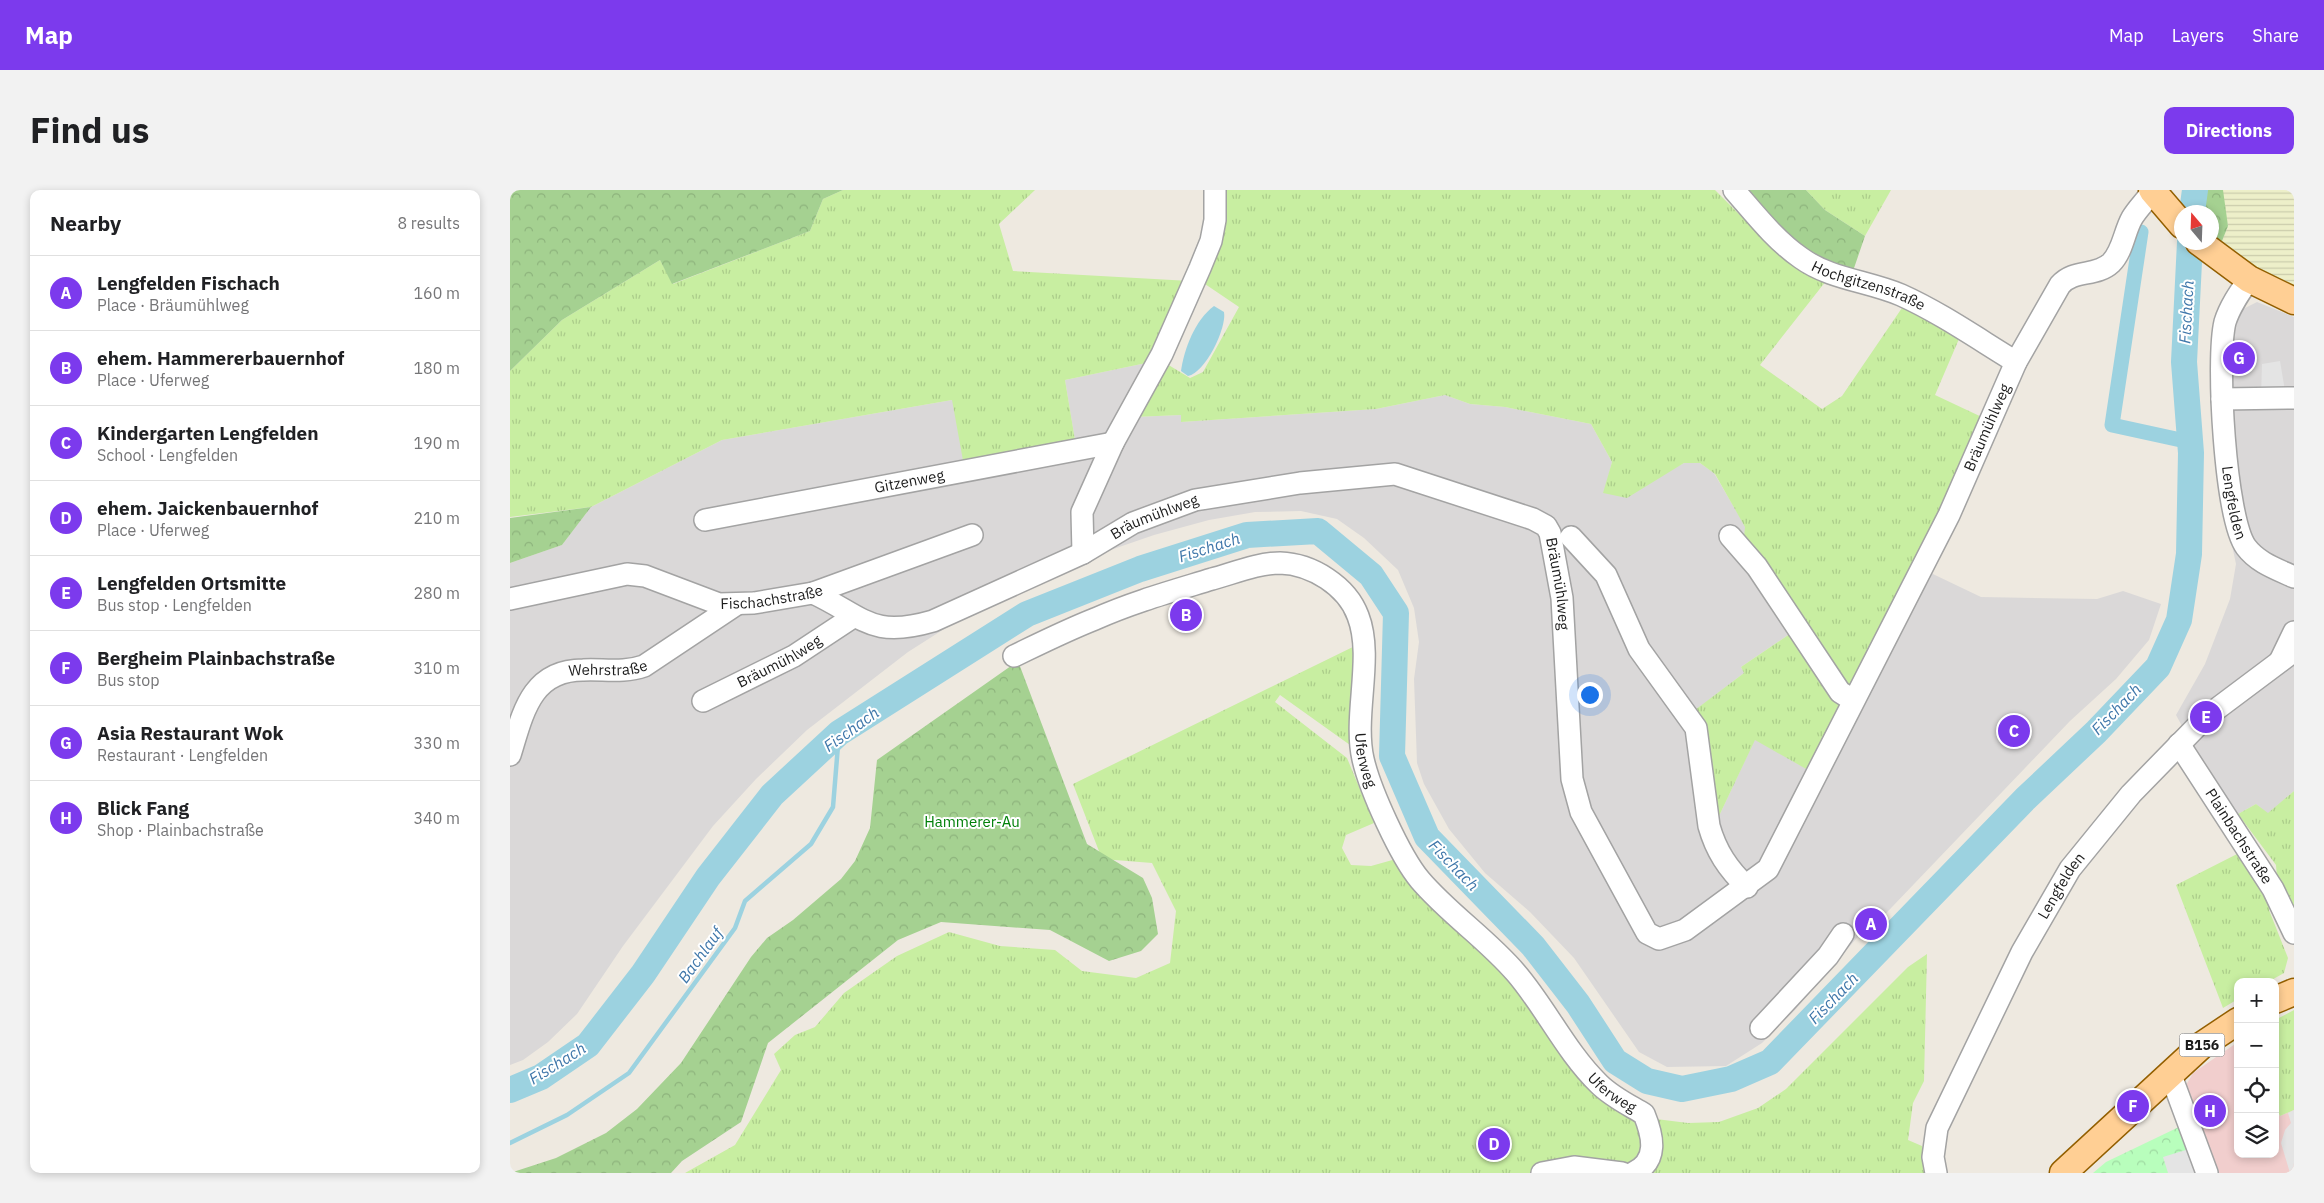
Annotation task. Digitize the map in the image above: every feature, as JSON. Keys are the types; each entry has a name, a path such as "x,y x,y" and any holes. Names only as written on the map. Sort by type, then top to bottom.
{"main road":[{"path":"2152,190 2174,217"},
{"path":"2207,250 2249,279 2294,301"},
{"path":"2279,998 2294,992"},
{"name":"B156","path":"2063,1173 2202,1045 2235,1023"}],"street":[{"path":"1083,552 1082,512 1113,443 1162,354 1200,268 1211,241 1215,220 1215,190"},
{"name":"Hochgitzenstraße","path":"1734,190 1778,240 1802,259 1818,268 1867,283 1923,306 2016,362"},
{"name":"Bräumühlweg","path":"813,593 837,604 853,617 881,628 911,627 933,621 1083,552 1133,523 1195,500 1300,483 1395,474 1546,526 1556,559 1562,598 1572,778 1581,812 1646,934 1659,939 1685,930 1768,869 1949,516 2016,362 2060,285 2066,278 2074,274 2100,270 2110,264 2118,255 2131,220 2152,190"},
{"name":"Lengfelden","path":"2249,279 2230,308 2225,323 2222,399 2233,511 2246,547 2260,561 2294,577"},
{"path":"2222,399 2294,398"},
{"name":"Gitzenweg","path":"705,520 1113,443"},
{"name":"Fischachstraße","path":"510,599 627,574 646,576 719,604 754,603 813,593 972,535"},
{"path":"1730,536 1757,567 1840,692 1854,698"},
{"path":"1571,537 1606,575 1640,649 1696,728 1709,826 1713,841 1723,862 1746,887"},
{"name":"Uferweg","path":"1014,656 1096,618 1163,594 1259,566 1279,563 1295,565 1317,573 1337,586 1350,599 1358,616 1363,635 1360,738 1363,760 1403,857 1420,880 1517,974 1582,1064 1600,1085 1619,1100 1644,1114 1653,1142 1646,1164 1633,1173"},
{"name":"Wehrstraße","path":"510,755 531,695 545,680 557,674 582,669 634,670 644,666 736,604"},
{"name":"Bräumühlweg","path":"703,701 794,656 853,617"},
{"name":"Lengfelden","path":"1936,1173 1933,1157 1937,1128 2027,944 2070,869 2131,794 2179,744 2227,700 2287,656 2294,632"},
{"name":"Plainbachstraße","path":"2179,744 2272,889 2294,933"},
{"path":"1761,1028 1828,956 1843,934"},
{"path":"2170,1074 2207,1173"},
{"path":"1542,1173 1574,1167 1622,1173"}],"shaded area":[{"path":"2257,302 2294,317 2294,791 2268,814 2256,804 2238,814 2223,801 2176,715 2205,664 2230,599 2236,564 2229,531 2218,396 2211,392 2212,335 2216,328 2233,314"},
{"path":"2280,361 2286,397 2261,398 2262,364"},
{"path":"1151,362 1134,417 1181,415 1181,422 1376,409 1445,395 1470,404 1505,407 1591,424 1612,462 1604,493 1660,476 1684,463 1700,463 1714,473 1803,625 1741,667 1744,673 1692,713 1719,816 1755,739 1807,769 1914,565 1981,597 2097,599 2123,591 2161,604 2149,640 2116,679 2070,721 1870,930 1862,932 1795,1010 1762,1043 1726,1066 1667,1067 1639,1052 1574,958 1530,912 1485,873 1449,829 1424,784 1417,763 1414,679 1419,642 1414,608 1398,570 1364,538 1337,519 1301,511 1255,512 1209,520 1154,535 1099,554 1008,594 952,624 908,652 807,730 756,779 713,826 623,946 577,1014 548,1042 523,1060 510,1065 510,563 562,545 591,507 722,440 952,400 1076,446 1065,380"},
{"path":"2234,1045 2234,1158 2279,1158 2279,1114 2280,1116 2294,1110 2294,1173 2204,1173 2185,1087 2193,1073"},
{"path":"2294,1110 2294,1173 2290,1173 2281,1143 2285,1130 2291,1123 2288,1113"},
{"path":"2189,1149 2196,1173 2168,1173 2163,1157"}],"green space":[{"path":"510,190 843,190 823,199 810,231 672,284 660,260 562,320 510,371"},
{"path":"843,190 1035,190 999,224 1013,271 1190,281 1151,362 1065,380 1076,446 964,466 952,400 722,440 591,507 510,517 510,371 562,320 660,260 673,284 810,231 823,199"},
{"path":"1221,190 1715,190 1751,226 1826,281 1760,365 1822,409 1842,396 1906,302 1962,332 1935,395 1986,419 1954,491 1808,770 1755,740 1719,816 1714,815 1691,713 1744,673 1741,667 1803,625 1744,537 1745,527 1715,474 1700,463 1684,463 1627,498 1603,493 1612,462 1591,424 1505,407 1470,404 1445,395 1376,409 1181,422 1181,415 1134,417 1162,361 1190,378 1203,372 1239,307 1202,282"},
{"path":"1735,190 1806,190 1825,210 1865,236 1853,271 1831,271"},
{"path":"1806,190 1891,190 1865,236 1825,210"},
{"path":"2201,190 2223,190 2228,226 2222,241 2219,240 2219,205 2198,205"},
{"path":"2223,190 2294,190 2294,286 2276,279 2249,264 2222,241 2228,226"},
{"path":"591,507 562,545 510,563 510,518"},
{"path":"1361,643 1357,750 1280,695 1275,702 1347,758 1374,823 1346,835 1342,848 1351,865 1371,866 1396,859 1487,949 1572,1058 1656,1119 1688,1123 1719,1122 1758,1108 1786,1089 1908,967 1927,954 1924,1081 1913,1103 1908,1140 1922,1146 1928,1173 685,1173 735,1145 781,1070 774,1054 795,1035 815,1027 844,993 897,956 949,932 1000,946 1055,950 1082,971 1136,978 1170,963 1176,911 1152,863 1102,859 1073,784"},
{"name":"Hammerer-Au","path":"1018,661 1087,844 1143,878 1152,898 1158,934 1141,951 1109,961 1050,930 941,922 898,940 768,1043 741,1122 682,1161 671,1173 510,1173 556,1158 606,1133 637,1109 681,1063 751,957 767,938 793,920 841,879 855,861 870,828 877,760"},
{"path":"2294,791 2294,911 2277,878 2276,865 2238,814 2256,804 2268,813"},
{"path":"2243,851 2272,901 2269,910 2288,958 2284,973 2275,978 2234,978 2234,1001 2223,1008 2176,885"},
{"path":"2294,1010 2294,1110 2280,1116 2279,1114 2279,1018"},
{"path":"2181,1126 2197,1173 2093,1173 2106,1162"}],"water":[{"path":"1214,306 1224,312 1222,328 1208,359 1195,373 1188,376 1181,371 1188,344 1201,319"}],"waterway":[{"name":"Fischach","path":"2193,205 2195,190"},
{"path":"2141,232 2112,425 2190,442"},
{"name":"Fischach","path":"510,1090 541,1077 588,1045 643,974 708,877 772,795 839,733 1027,614 1140,569 1247,535 1318,531 1371,575 1396,613 1392,756 1427,837 1533,946 1578,1004 1615,1061 1647,1081 1682,1089 1731,1079 1770,1062 2025,799 2096,732 2158,667 2179,620 2189,554 2191,453 2184,362 2190,250"},
{"name":"Bachlauf","path":"510,1143 567,1115 629,1073 735,928 745,901 811,844 833,807 839,733"}],"place":[{"name":"Asia Restaurant Wok","path":"2239,358"},
{"name":"ehem. Hammererbauernhof","path":"1186,615"},
{"name":"Lengfelden Ortsmitte","path":"2206,717"},
{"name":"Kindergarten Lengfelden","path":"2014,731"},
{"name":"Lengfelden Fischach","path":"1871,924"},
{"name":"Bergheim Plainbachstraße","path":"2133,1106"},
{"name":"Blick Fang","path":"2210,1111"},
{"name":"ehem. Jaickenbauernhof","path":"1494,1144"}]}
